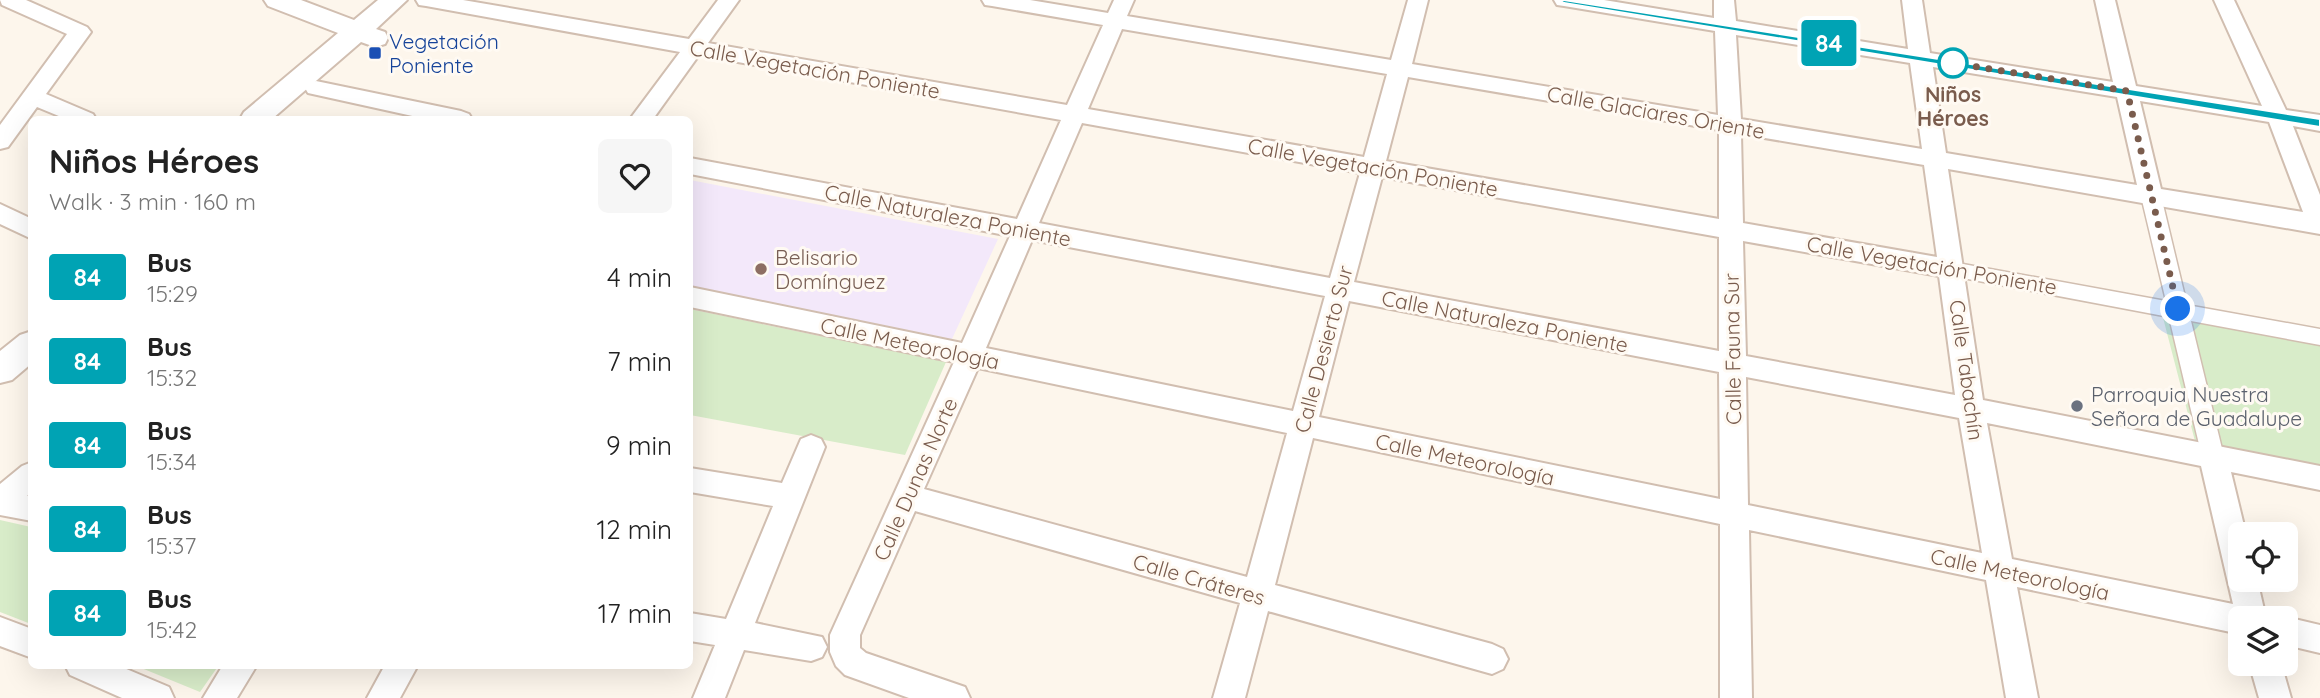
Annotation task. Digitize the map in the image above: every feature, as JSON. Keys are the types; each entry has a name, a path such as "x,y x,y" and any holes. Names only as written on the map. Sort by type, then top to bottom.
{"street":[{"path":"0,141 78,35 9,0"},
{"path":"277,0 366,35"},
{"path":"283,116 316,88 366,35 394,0"},
{"path":"258,116 366,35 419,0"},
{"name":"Calle Vegetación Poniente","path":"426,0 2178,309 2320,337"},
{"path":"643,116 729,0"},
{"name":"Calle Glaciares Oriente","path":"992,0 1120,10 1400,68 2320,225"},
{"name":"Calle Desierto Sur","path":"1228,698 1418,0"},
{"path":"1564,0 1725,13 1921,58 2320,123"},
{"name":"Calle Tabachín","path":"1912,0 1971,409 2022,698"},
{"path":"2105,0 2229,522"},
{"path":"2224,0 2277,115 2320,225"},
{"name":"Calle Dunas Norte","path":"954,698 856,665 848,659 845,635 1120,10"},
{"name":"Calle Fauna Sur","path":"1725,13 1730,124 1736,698"},
{"path":"316,88 446,116"},
{"path":"33,98 79,116"},
{"name":"Calle Naturaleza Poniente","path":"693,167 1971,409 2320,478"},
{"path":"0,214 28,228"},
{"name":"Calle Meteorología","path":"693,298 2228,618"},
{"path":"0,346 28,324"},
{"path":"0,370 28,347"},
{"path":"709,698 811,447"},
{"path":"0,502 28,478"},
{"path":"693,481 791,497"},
{"name":"Calle Cráteres","path":"907,498 1492,659"},
{"path":"0,502 28,508"},
{"path":"693,628 811,646"},
{"path":"0,631 28,642"},
{"path":"2298,634 2320,639"},
{"path":"90,669 156,698"},
{"path":"219,698 238,669"},
{"path":"383,698 400,669"},
{"path":"2269,676 2275,698"}],"shaded area":[{"path":"693,181 998,239 952,339 693,287"}],"green space":[{"path":"693,310 946,362 905,455 693,416"},
{"path":"2161,310 2320,340 2320,470 2196,445"},
{"path":"0,520 28,526 28,623 0,612"},
{"path":"144,669 216,669 200,692"}],"bus line":[{"name":"84","path":"1564,0 2320,123"}],"place":[{"name":"Vegetación Poniente","path":"375,53"},
{"name":"Niños Héroes","path":"1953,63"},
{"name":"Belisario Domínguez","path":"761,269"},
{"name":"Parroquia Nuestra Señora de Guadalupe","path":"2077,406"}],"route":[{"path":"1953,63 1946,62 2127,91 2178,309"}]}
